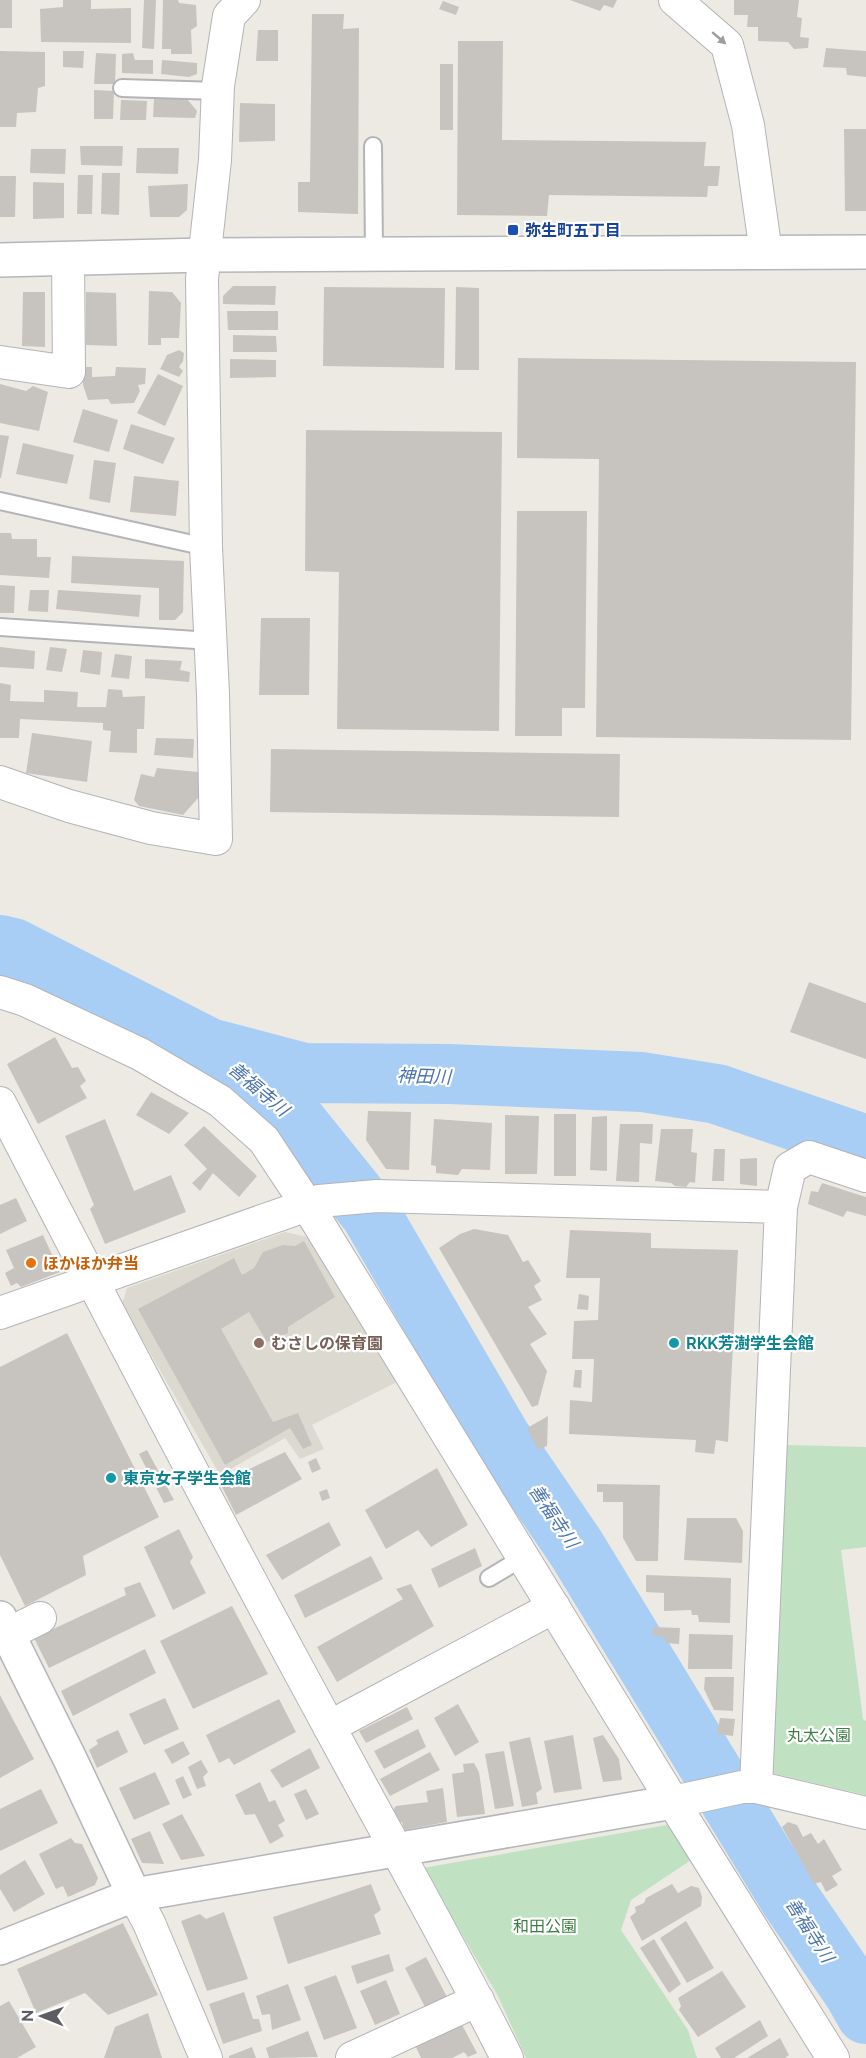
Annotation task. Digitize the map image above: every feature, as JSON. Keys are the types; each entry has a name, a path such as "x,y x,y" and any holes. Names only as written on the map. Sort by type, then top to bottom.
{"street":[{"path":"0,782 69,806 151,828 216,839 206,547 201,295 215,160 218,91 229,16 244,0"},
{"path":"675,0 727,45 748,125 766,253"},
{"path":"0,260 374,253 866,252"},
{"path":"0,362 69,372 68,258"},
{"path":"0,992 25,1000 140,1054 220,1101 264,1140 313,1203 554,1607 681,1800 833,2058"},
{"path":"0,1103 92,1281 329,1727 398,1850 507,2058"},
{"path":"749,1787 781,1207 790,1168 809,1157 866,1176"},
{"path":"0,1313 313,1203 376,1196 781,1207"},
{"path":"329,1727 554,1607"},
{"path":"40,1618 4,1626 153,1933 206,2058"},
{"path":"0,1948 134,1895 749,1787 866,1813"},
{"path":"352,2058 478,2000"}],"lane":[{"path":"122,88 218,91"},
{"path":"373,146 374,253"},
{"path":"0,501 206,547"},
{"path":"0,627 211,641"},
{"path":"489,1578 524,1557"}],"shaded area":[{"name":"むさしの保育園","path":"285,1232 312,1238 397,1382 312,1425 324,1449 300,1459 285,1438 220,1475 122,1304 127,1288"}],"green space":[{"name":"丸太公園","path":"786,1445 866,1447 866,1547 841,1550 863,1719 866,1721 866,1795 771,1773"},
{"name":"和田公園","path":"667,1825 694,1858 631,1900 621,1930 688,2030 697,2058 526,2058 498,1996 423,1868"}],"building":[{"path":"0,0 12,0 12,28 0,28"},
{"path":"63,0 91,0 91,9 131,8 131,43 41,42 40,9 63,7"},
{"path":"144,0 156,0 154,49 142,48"},
{"path":"163,0 178,0 179,3 196,5 197,26 191,30 192,54 171,54 171,49 162,49"},
{"path":"570,0 617,0 613,8 604,5 600,11"},
{"path":"734,0 799,0 797,17 802,18 800,37 809,38 808,48 794,49 788,42 758,41 758,27 747,27 748,15 734,15"},
{"path":"443,1 459,7 456,15 439,9"},
{"path":"312,14 344,14 343,29 359,28 358,214 298,212 298,182 310,182"},
{"path":"258,30 278,30 278,61 256,61"},
{"path":"458,41 503,41 502,140 706,142 704,166 720,166 718,186 708,186 707,197 549,195 547,216 457,215"},
{"path":"826,48 866,51 866,77 847,75 846,68 823,67"},
{"path":"0,51 45,52 45,86 38,88 36,112 17,113 16,127 0,127"},
{"path":"63,51 84,51 83,68 63,67"},
{"path":"96,53 116,54 115,84 94,84"},
{"path":"133,53 135,60 153,60 153,74 122,73 122,54"},
{"path":"162,60 197,63 197,74 189,77 161,74"},
{"path":"440,64 453,64 453,130 440,130"},
{"path":"94,90 114,91 113,119 94,119"},
{"path":"154,99 187,99 197,111 195,118 153,117"},
{"path":"121,100 147,101 146,120 120,120"},
{"path":"240,103 275,104 275,141 239,142"},
{"path":"844,129 866,129 866,211 845,211"},
{"path":"80,146 123,146 122,166 81,165"},
{"path":"137,148 179,148 178,174 136,173"},
{"path":"31,149 66,149 65,174 30,173"},
{"path":"102,173 120,173 119,215 101,214"},
{"path":"78,175 93,175 92,214 77,214"},
{"path":"0,176 16,176 15,217 0,217"},
{"path":"33,182 64,183 64,218 33,219"},
{"path":"188,184 187,210 179,217 150,217 148,186"},
{"path":"233,286 276,286 275,305 223,304 223,296"},
{"path":"324,287 445,288 444,368 323,366"},
{"path":"456,287 479,288 479,370 455,370"},
{"path":"149,291 172,292 181,303 179,338 161,338 161,345 148,345"},
{"path":"23,292 45,292 45,347 22,346"},
{"path":"86,292 116,293 117,346 86,345"},
{"path":"227,311 278,311 278,330 228,330"},
{"path":"233,335 276,336 277,352 233,352"},
{"path":"179,350 184,353 179,367 183,371 179,377 160,369 167,355"},
{"path":"518,358 856,362 851,740 596,737 599,459 517,458"},
{"path":"230,359 276,360 276,377 230,378"},
{"path":"83,367 92,367 92,377 115,376 116,367 146,368 145,384 138,385 140,391 134,403 111,404 108,399 88,400 83,385"},
{"path":"158,374 183,386 165,426 137,413"},
{"path":"0,384 26,391 33,386 48,392 39,431 0,423"},
{"path":"83,409 118,420 109,452 73,442"},
{"path":"131,424 175,438 163,464 123,449"},
{"path":"306,430 502,432 499,731 337,729 339,572 305,571"},
{"path":"0,435 9,436 1,478 0,478"},
{"path":"23,443 74,455 67,484 16,474"},
{"path":"94,460 116,463 110,503 89,499"},
{"path":"134,476 179,481 176,516 130,512"},
{"path":"517,511 587,511 585,708 562,708 562,736 515,736"},
{"path":"0,533 11,533 12,539 37,539 37,557 51,557 49,578 0,575"},
{"path":"72,556 184,561 183,612 175,620 159,620 159,588 71,583"},
{"path":"0,585 15,586 14,613 0,613"},
{"path":"30,590 49,590 48,612 28,611"},
{"path":"58,590 141,595 139,617 56,609"},
{"path":"261,618 310,618 309,695 259,695"},
{"path":"0,647 35,651 34,669 0,667"},
{"path":"50,647 67,649 62,672 46,670"},
{"path":"83,650 102,652 100,675 80,672"},
{"path":"115,654 132,656 129,679 111,677"},
{"path":"145,659 182,661 180,670 190,672 189,682 145,678"},
{"path":"0,683 11,685 10,701 44,702 44,690 78,692 77,707 106,707 108,689 122,690 123,697 145,696 144,729 137,729 137,753 109,752 111,731 103,730 103,723 20,719 19,738 0,738"},
{"path":"32,733 92,741 87,782 26,773"},
{"path":"156,738 194,739 193,758 154,755"},
{"path":"271,749 620,754 619,817 270,812"},
{"path":"157,768 198,772 199,797 183,815 139,806 134,800 141,774 154,777"},
{"path":"809,982 866,1003 866,1059 790,1032"},
{"path":"55,1037 72,1068 78,1067 86,1081 80,1086 87,1098 38,1124 7,1064"},
{"path":"151,1092 189,1113 169,1134 136,1115"},
{"path":"368,1111 411,1112 409,1170 386,1169 366,1140"},
{"path":"554,1114 576,1114 576,1176 554,1176"},
{"path":"505,1115 539,1116 537,1174 505,1174"},
{"path":"607,1116 607,1171 590,1170 592,1117"},
{"path":"105,1119 134,1191 171,1175 186,1212 105,1244 90,1209 94,1205 65,1136"},
{"path":"434,1119 492,1123 490,1170 462,1169 458,1175 436,1173 436,1166 431,1165"},
{"path":"620,1124 653,1124 652,1144 640,1143 639,1182 616,1181"},
{"path":"204,1126 257,1176 239,1197 213,1173 200,1191 192,1183 207,1169 184,1145"},
{"path":"661,1129 693,1129 691,1152 697,1153 695,1183 690,1182 686,1187 655,1181"},
{"path":"714,1149 725,1149 724,1181 712,1181"},
{"path":"757,1158 757,1186 740,1184 740,1159"},
{"path":"822,1183 866,1197 866,1216 847,1211 843,1217 808,1204 811,1191 818,1192"},
{"path":"16,1198 27,1221 0,1234 0,1205"},
{"path":"474,1229 508,1235 523,1262 528,1260 541,1281 534,1286 542,1300 528,1307 547,1334 530,1344 547,1371 538,1405 532,1407 439,1248 460,1234"},
{"name":"RKK芳澍学生会館","path":"570,1230 651,1233 651,1248 738,1250 728,1442 716,1440 714,1454 695,1452 696,1440 569,1434 570,1400 592,1402 594,1359 572,1359 574,1321 598,1320 600,1278 566,1278"},
{"path":"43,1235 60,1272 21,1287 17,1283 11,1286 5,1273 14,1268 6,1250"},
{"path":"304,1241 335,1297 288,1327 288,1333 267,1342 249,1312 221,1329 273,1422 298,1413 312,1445 303,1449 290,1428 225,1465 138,1309 234,1258 242,1275 254,1268 263,1252 283,1245 295,1246"},
{"path":"579,1294 589,1296 588,1310 577,1309"},
{"name":"東京女子学生会館","path":"67,1333 159,1517 83,1556 86,1575 25,1606 0,1555 0,1367"},
{"path":"575,1370 582,1370 581,1388 573,1387"},
{"path":"548,1416 547,1446 538,1450 527,1428"},
{"path":"147,1450 174,1500 164,1503 139,1454"},
{"path":"285,1452 302,1479 236,1515 220,1483"},
{"path":"316,1458 321,1469 312,1473 308,1462"},
{"path":"437,1468 468,1525 431,1547 418,1530 386,1549 365,1510"},
{"path":"597,1484 660,1485 658,1561 636,1561 623,1538 623,1502 603,1502 603,1492 597,1492"},
{"path":"327,1489 330,1498 322,1501 319,1492"},
{"path":"687,1518 736,1518 743,1531 742,1563 684,1560"},
{"path":"329,1522 341,1545 282,1580 266,1555"},
{"path":"179,1529 193,1557 190,1562 206,1593 173,1610 144,1547"},
{"path":"475,1548 482,1566 439,1588 431,1569"},
{"path":"371,1556 383,1579 305,1618 294,1595"},
{"path":"646,1575 731,1578 730,1623 699,1622 698,1615 692,1615 691,1610 664,1611 664,1593 646,1592"},
{"path":"140,1582 156,1616 49,1668 34,1638 126,1595 124,1588"},
{"path":"411,1584 434,1626 337,1682 317,1647 403,1599 396,1589"},
{"path":"232,1606 268,1674 193,1709 160,1641"},
{"path":"653,1627 680,1628 679,1644 665,1643 665,1637 653,1636"},
{"path":"689,1634 733,1635 732,1669 688,1669"},
{"path":"145,1649 156,1673 73,1716 61,1691"},
{"path":"705,1677 734,1677 733,1711 714,1710 704,1689"},
{"path":"0,1695 34,1759 0,1778"},
{"path":"165,1698 179,1729 144,1745 129,1714"},
{"path":"279,1699 296,1732 234,1765 229,1758 219,1763 206,1735"},
{"path":"458,1704 479,1742 455,1756 434,1718"},
{"path":"407,1707 413,1719 366,1743 359,1731"},
{"path":"720,1718 735,1719 733,1736 717,1734"},
{"path":"418,1729 426,1747 384,1769 374,1751"},
{"path":"118,1730 128,1752 97,1768 89,1750 98,1744 96,1740"},
{"path":"573,1735 582,1789 554,1793 544,1741"},
{"path":"603,1735 619,1759 622,1780 603,1782 593,1738"},
{"path":"530,1737 542,1789 536,1793 538,1804 522,1807 509,1742"},
{"path":"183,1741 190,1754 172,1764 164,1750"},
{"path":"310,1748 320,1768 282,1788 270,1770"},
{"path":"504,1751 514,1806 495,1809 485,1754"},
{"path":"430,1752 440,1770 390,1796 380,1779"},
{"path":"201,1760 208,1772 203,1777 206,1786 197,1789 188,1767"},
{"path":"474,1763 479,1772 485,1814 457,1817 452,1774 464,1772 463,1764"},
{"path":"155,1772 170,1804 134,1820 119,1788"},
{"path":"183,1776 192,1795 183,1799 175,1780"},
{"path":"260,1782 269,1802 275,1800 285,1821 278,1825 284,1836 270,1844 255,1814 245,1815 235,1795"},
{"path":"443,1788 447,1822 404,1830 402,1822 395,1824 388,1816 396,1806 428,1802 426,1791"},
{"path":"41,1789 58,1823 0,1851 0,1809"},
{"path":"306,1789 319,1814 306,1820 294,1794"},
{"path":"182,1814 205,1856 181,1860 162,1824"},
{"path":"788,1822 797,1825 803,1837 811,1833 818,1844 824,1839 842,1870 832,1876 838,1885 826,1892 821,1882 814,1884 782,1827"},
{"path":"150,1831 164,1864 142,1863 131,1839"},
{"path":"71,1838 75,1843 82,1844 98,1878 95,1885 68,1897 63,1886 56,1889 39,1854"},
{"path":"25,1860 45,1894 14,1912 0,1889 0,1875"},
{"path":"371,1884 381,1910 374,1915 381,1934 288,1964 273,1917"},
{"path":"672,1884 678,1893 691,1886 699,1888 702,1897 701,1906 642,1941 630,1917 636,1912 635,1907 644,1903 646,1898"},
{"path":"224,1912 248,1979 207,1991 181,1921 200,1914 206,1919"},
{"path":"686,1921 714,1968 687,1983 660,1938"},
{"path":"123,1923 158,1995 108,2015 85,1993 36,2013 17,1969"},
{"path":"654,1939 681,1984 669,1993 640,1948"},
{"path":"389,1954 394,1971 357,1984 351,1966"},
{"path":"426,1957 447,1997 425,2007 405,1968"},
{"path":"722,1971 746,2007 698,2037 679,2010 681,2006 678,1998"},
{"path":"336,1975 357,2028 324,2040 304,1987"},
{"path":"386,1980 400,2014 375,2025 360,1991"},
{"path":"288,1984 301,2020 272,2030 270,2014 262,2015 256,1996"},
{"path":"244,1992 253,2019 259,2019 262,2031 223,2044 209,2004"},
{"path":"9,2001 36,2047 17,2058 0,2058 0,2006"},
{"path":"148,2013 162,2058 104,2058 115,2027"},
{"path":"760,2020 768,2036 734,2058 721,2058 715,2048"},
{"path":"461,2023 477,2053 468,2057 464,2052 452,2058 421,2058 415,2045"},
{"path":"308,2031 318,2057 269,2058 266,2048"},
{"path":"780,2038 789,2055 785,2058 747,2058"},
{"path":"252,2047 256,2058 229,2058 229,2056"}],"waterway":[{"name":"神田川","path":"0,945 13,948 209,1048 304,1073 449,1074 642,1082 717,1094 866,1145"},
{"name":"善福寺川","path":"209,1048 283,1105 370,1213 501,1438 576,1548 788,1896 853,1991 866,2014"}],"place":[{"name":"弥生町五丁目","path":"513,230"},
{"name":"ほかほか弁当","path":"31,1263"},
{"name":"むさしの保育園","path":"259,1343"},
{"name":"RKK芳澍学生会館","path":"674,1343"},
{"name":"東京女子学生会館","path":"111,1478"}]}
